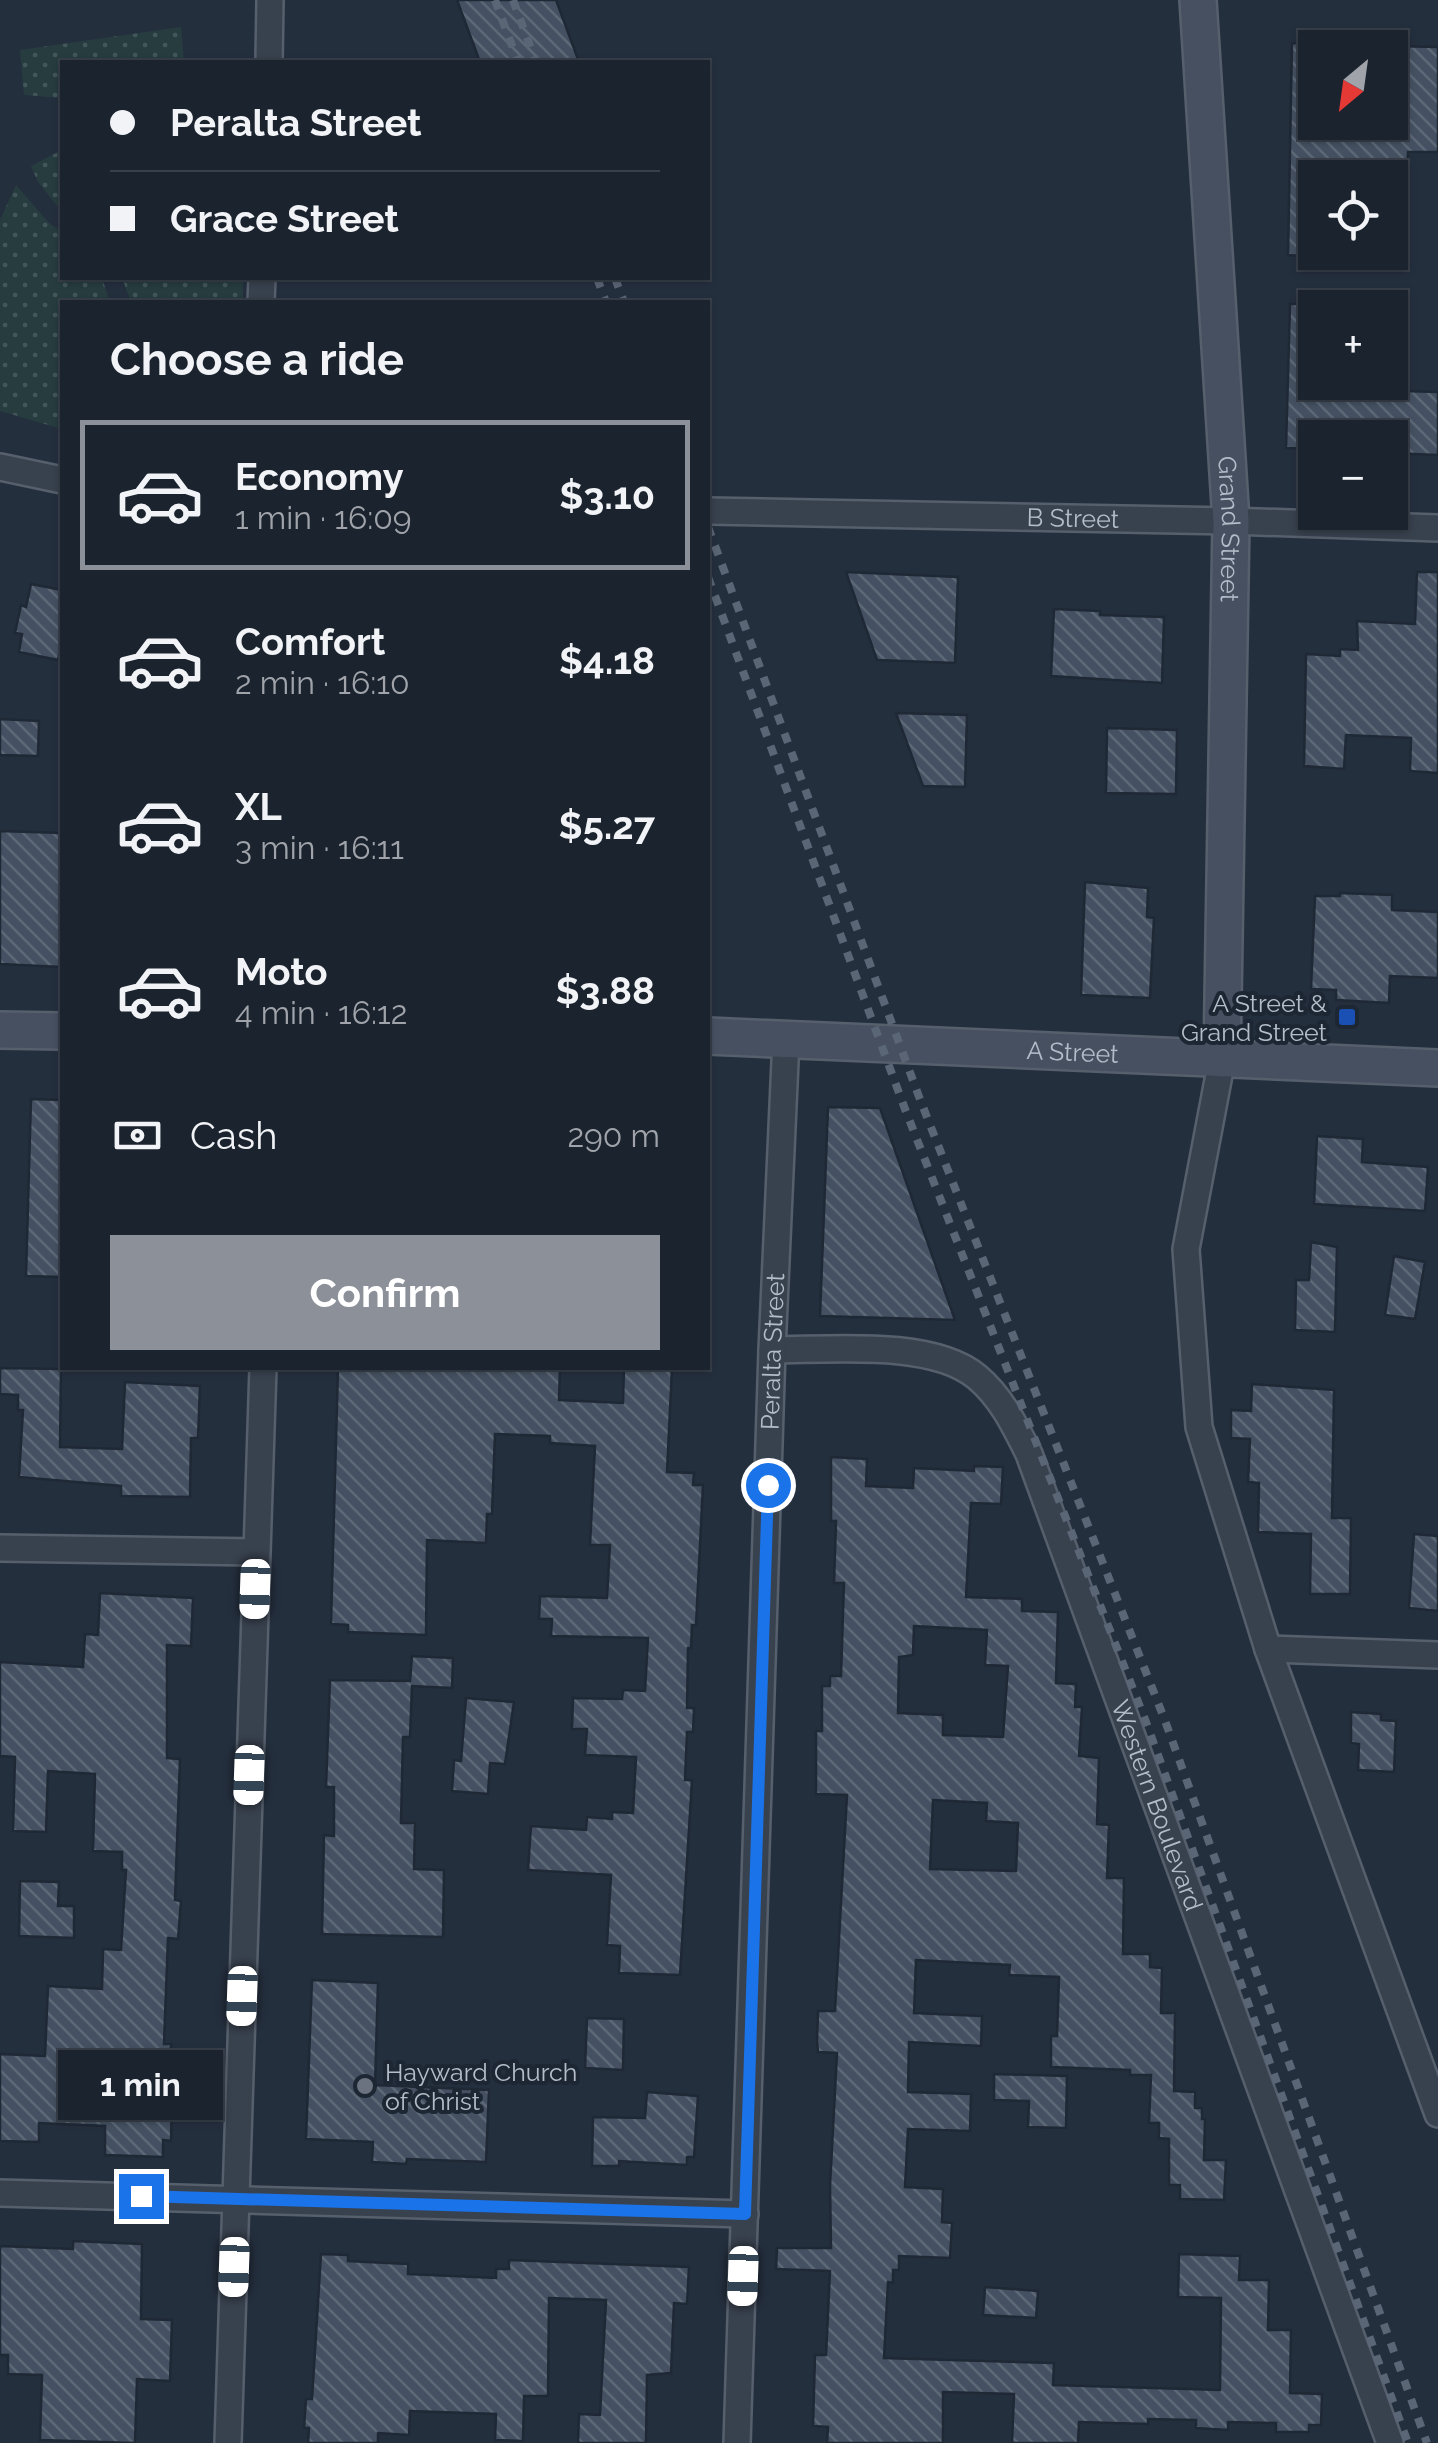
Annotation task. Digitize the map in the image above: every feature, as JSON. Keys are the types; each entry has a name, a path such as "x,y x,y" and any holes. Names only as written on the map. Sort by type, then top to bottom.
{"street":[{"path":"270,0 270,60"},
{"name":"Grand Street","path":"1198,0 1231,521 1222,1059"},
{"path":"0,468 60,480"},
{"name":"B Street","path":"710,511 1438,528"},
{"path":"0,1030 60,1031"},
{"name":"A Street","path":"710,1036 1438,1068"},
{"name":"Peralta Street","path":"737,2443 772,1350 786,1039"},
{"path":"1222,1059 1186,1249 1199,1428 1268,1649 1438,2114"},
{"name":"Western Boulevard","path":"772,1350 908,1352 941,1358 976,1376 1008,1411 1029,1454 1390,2443"},
{"path":"228,2443 262,1370"},
{"path":"0,1548 256,1552"},
{"path":"1268,1649 1438,1656"},
{"path":"0,2193 745,2214"}],"green space":[{"path":"181,27 184,60 60,60 60,98 24,95 20,50"},
{"path":"60,151 60,210 38,182 31,166"},
{"path":"16,185 60,231 60,280 103,280 109,300 60,300 60,428 0,411 0,220"},
{"path":"123,280 243,280 243,300 130,300"}],"building":[{"path":"457,0 556,0 578,60 479,60"},
{"path":"1292,43 1298,43 1298,140 1408,140 1408,46 1438,47 1438,152 1408,152 1408,160 1298,160 1298,256 1288,255"},
{"path":"1290,304 1298,304 1298,400 1408,400 1408,391 1438,392 1438,455 1408,454 1408,420 1298,420 1298,448 1286,448"},
{"path":"846,572 958,577 955,663 877,660"},
{"path":"1417,572 1438,572 1438,773 1410,771 1411,738 1346,735 1344,769 1304,766 1306,654 1340,656 1340,649 1358,650 1357,621 1415,624"},
{"path":"31,584 60,590 58,660 19,652 22,634 15,633 21,605 26,607"},
{"path":"1054,609 1164,617 1162,683 1051,676"},
{"path":"896,713 967,715 965,787 923,786"},
{"path":"0,719 39,721 38,756 0,755"},
{"path":"1107,728 1177,730 1176,794 1106,793"},
{"path":"0,831 60,833 60,967 0,964"},
{"path":"1085,882 1148,888 1147,917 1154,918 1150,998 1081,995"},
{"path":"1392,895 1392,910 1438,912 1438,978 1390,976 1389,1003 1336,1000 1336,990 1311,989 1315,896"},
{"path":"31,1099 60,1100 60,1277 26,1276"},
{"path":"828,1107 880,1108 955,1320 820,1316"},
{"path":"1317,1136 1363,1139 1362,1162 1428,1167 1425,1211 1314,1204"},
{"path":"1311,1242 1337,1247 1335,1332 1295,1330 1296,1280 1309,1280"},
{"path":"1394,1256 1425,1262 1415,1319 1385,1315"},
{"path":"0,1368 60,1369 60,1447 122,1449 125,1382 200,1386 198,1438 191,1438 190,1497 121,1496 121,1486 19,1477 23,1410 18,1410 18,1395 0,1394"},
{"path":"338,1370 560,1370 559,1400 623,1403 624,1370 672,1370 667,1472 694,1473 693,1485 703,1485 696,1625 692,1625 688,1648 687,1708 694,1708 693,1732 687,1732 685,1780 692,1780 680,1975 619,1973 620,1946 607,1945 611,1875 528,1870 531,1826 586,1830 587,1817 612,1819 612,1812 633,1813 636,1757 585,1755 587,1729 572,1729 573,1698 622,1699 623,1690 645,1691 648,1638 551,1636 552,1619 539,1619 540,1596 607,1598 610,1545 590,1545 595,1446 550,1443 550,1436 495,1434 492,1514 487,1514 486,1543 427,1540 426,1635 348,1632 348,1625 331,1624"},
{"path":"1252,1384 1334,1390 1332,1518 1351,1518 1350,1594 1310,1594 1311,1534 1258,1532 1259,1483 1248,1482 1250,1439 1231,1438 1231,1410 1251,1411"},
{"path":"831,1457 867,1459 866,1486 913,1488 914,1468 974,1471 974,1466 1003,1467 1001,1504 971,1503 966,1597 1022,1599 1022,1611 1058,1612 1056,1683 1076,1684 1075,1707 1082,1707 1079,1756 1099,1758 1097,1824 1109,1825 1107,1878 1124,1878 1123,1954 1150,1954 1150,1967 1162,1968 1161,2013 1175,2013 1174,2091 1195,2092 1195,2108 1202,2108 1204,2160 1226,2160 1224,2200 1180,2199 1180,2185 1169,2185 1169,2139 1159,2138 1159,2123 1149,2123 1151,2075 1130,2075 1130,2070 1051,2067 1051,2036 1057,2036 1059,1977 1009,1975 1010,1965 916,1960 914,2013 982,2016 981,2046 909,2042 908,2092 971,2094 970,2131 908,2129 905,2187 943,2189 942,2222 952,2223 950,2258 899,2256 899,2270 893,2270 893,2283 888,2282 884,2358 1054,2363 1053,2385 1220,2390 1221,2298 1178,2297 1179,2254 1240,2256 1239,2280 1269,2280 1268,2330 1291,2330 1290,2393 1322,2394 1321,2425 1309,2425 1309,2432 1276,2432 1276,2423 1228,2422 1228,2430 1196,2428 1196,2420 1148,2419 1148,2424 1079,2422 1078,2443 1012,2443 1014,2394 943,2392 943,2443 827,2443 828,2427 813,2426 815,2355 826,2355 830,2271 776,2269 777,2248 831,2248 837,2053 818,2052 818,2011 835,2011 847,1795 816,1794 816,1731 822,1731 822,1686 830,1686 830,1676 841,1676 844,1583 834,1583 836,1521 831,1521","holes":["914,1626 987,1630 985,1665 1008,1666 1003,1737 943,1735 943,1715 898,1713 899,1657 913,1655","933,1800 987,1803 986,1821 1018,1823 1016,1871 930,1869"]},
{"path":"1414,1534 1438,1536 1438,1611 1409,1608"},
{"path":"100,1593 193,1598 191,1646 167,1645 167,1758 180,1759 175,1900 181,1901 178,1939 168,1938 164,2044 171,2044 171,2141 163,2140 163,2157 105,2155 105,2126 39,2123 39,2142 0,2141 0,2054 45,2056 48,1986 102,1989 103,1949 121,1950 126,1870 122,1870 122,1852 93,1851 95,1774 48,1771 46,1832 13,1831 15,1757 0,1756 0,1662 83,1667 85,1634 98,1635"},
{"path":"412,1656 453,1658 452,1688 412,1686 410,1737 403,1737 401,1823 415,1823 414,1869 444,1870 443,1937 322,1934 324,1835 334,1836 334,1787 326,1787 330,1680 410,1681"},
{"path":"466,1698 514,1702 505,1764 490,1763 488,1794 452,1791 454,1760 461,1761"},
{"path":"1351,1712 1381,1714 1381,1720 1396,1721 1394,1772 1358,1770 1359,1744 1351,1743"},
{"path":"20,1881 59,1882 58,1906 74,1906 74,1938 19,1936"},
{"path":"312,1980 378,1983 375,2085 489,2090 486,2162 372,2162 373,2142 306,2139"},
{"path":"587,2018 624,2019 623,2070 585,2068"},
{"path":"994,2074 1067,2076 1066,2128 1028,2127 1029,2101 994,2100"},
{"path":"647,2092 698,2096 694,2157 687,2157 687,2165 619,2161 619,2166 592,2166 593,2117 645,2118"},
{"path":"73,2241 142,2244 141,2319 172,2320 170,2381 137,2379 135,2443 40,2440 42,2375 8,2374 8,2355 0,2355 0,2246 73,2249"},
{"path":"321,2254 348,2255 348,2261 408,2264 408,2274 496,2278 496,2269 509,2269 509,2260 689,2267 687,2304 674,2303 671,2373 647,2375 646,2443 578,2443 579,2414 600,2415 606,2300 549,2298 548,2396 524,2396 523,2441 495,2440 496,2414 410,2411 409,2435 378,2433 378,2443 308,2443 309,2428 304,2428 306,2399 312,2399"},
{"path":"985,2287 1038,2291 1036,2318 983,2315"}],"railway":[{"path":"495,0 517,60"},
{"path":"513,0 535,60"},
{"path":"598,280 605,300"},
{"path":"616,280 623,300"},
{"path":"710,532 921,1102 1164,1718 1427,2443"},
{"path":"710,582 905,1109 1146,1722 1408,2443"}],"place":[{"name":"A Street & Grand Street","path":"1347,1017"},
{"name":"Hayward Church of Christ","path":"365,2086"}],"route":[{"path":"141,2196 745,2214 768,1485"}]}
